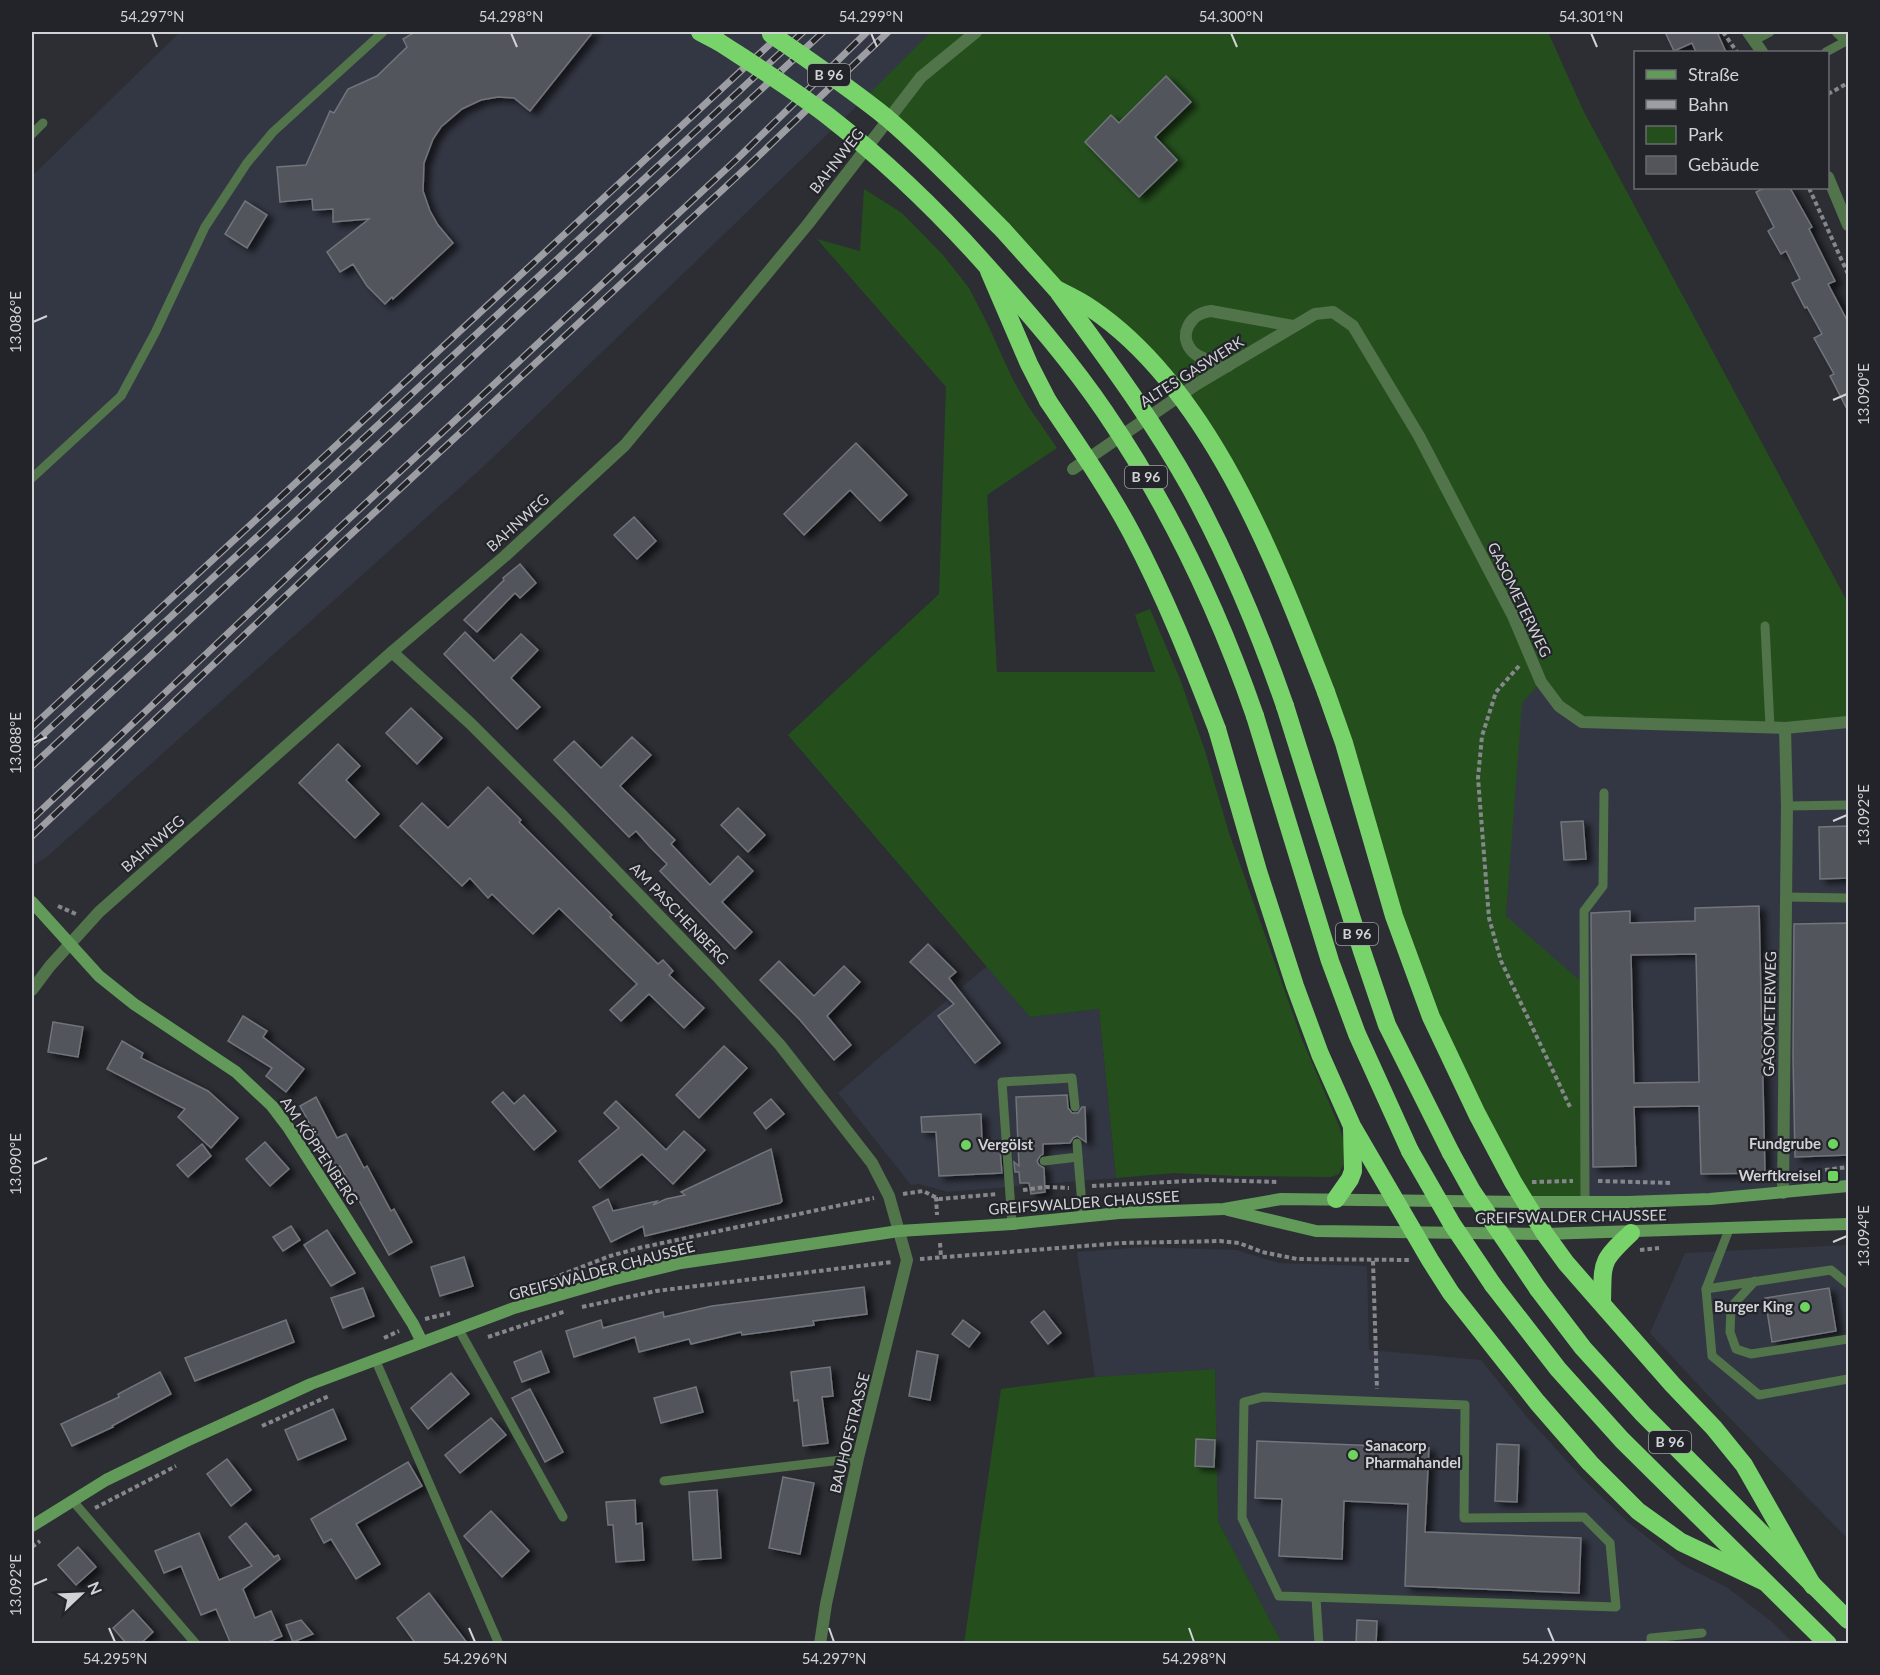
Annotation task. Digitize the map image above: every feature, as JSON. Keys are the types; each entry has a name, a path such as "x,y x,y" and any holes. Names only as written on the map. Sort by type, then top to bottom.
{"highway":[{"name":"B 96","path":"700,32 788,87 828,116 924,200 988,267 1077,372 1133,456 1167,514 1232,651 1255,716 1330,961 1357,1034 1410,1151 1452,1224 1493,1285 1551,1361 1591,1406 1622,1440 1828,1644"},
{"name":"B 96","path":"767,32 886,118 941,167 1003,230 1056,289 1114,369 1168,450 1234,574 1262,640 1285,706 1387,1024 1472,1191 1538,1289 1583,1348 1643,1414 1848,1620"},
{"path":"988,267 1010,322 1043,392 1103,484 1147,564 1185,648 1216,729 1294,986 1320,1054 1352,1125 1395,1200 1451,1293 1537,1402 1590,1463 1638,1511 1681,1542 1763,1581"},
{"path":"1056,289 1092,308 1128,338 1163,374 1182,398 1218,455 1264,540 1284,584 1344,743 1394,916 1431,1017 1477,1114 1545,1234 1566,1263 1672,1384 1714,1428 1744,1465 1813,1586"},
{"path":"1336,1199 1353,1171 1352,1125"},
{"path":"1602,1302 1603,1265 1610,1252 1631,1233"}],"main road":[{"name":"AM KÖPPENBERG","path":"32,902 88,966 111,986 144,1011 236,1072 272,1106 331,1194 422,1342"},
{"name":"GREIFSWALDER CHAUSSEE","path":"32,1526 116,1475 242,1414 311,1384 514,1308 681,1263 899,1231 1012,1224 1119,1213 1224,1209 1281,1199 1585,1202 1710,1199 1848,1186"},
{"name":"GREIFSWALDER CHAUSSEE","path":"1224,1209 1316,1232 1631,1233 1730,1227 1848,1224"}],"street":[{"name":"BAHNWEG","path":"32,990 87,923 392,652 505,556 625,445 808,224 921,77 976,32"},
{"path":"1838,32 1848,41"},
{"path":"1751,36 1761,51"},
{"path":"1829,182 1848,225"},
{"path":"1228,366 1198,356 1189,347 1186,332 1188,324 1201,313 1210,311 1293,326"},
{"name":"ALTES GASWERK","path":"1072,469 1197,384 1293,326 1315,314 1333,312"},
{"name":"GASOMETERWEG","path":"1333,312 1353,327 1419,436 1513,616 1541,682 1559,706 1582,722 1785,728 1848,722"},
{"name":"AM PASCHENBERG","path":"392,652 471,724 561,814 780,1045 872,1163 884,1182 899,1231"},
{"name":"GASOMETERWEG","path":"1783,1193 1787,806 1785,728"},
{"path":"899,1231 908,1260"},
{"name":"BAUHOFSTRASSE","path":"820,1644 826,1604 858,1458 908,1260"}],"lane":[{"path":"32,478 121,396 156,333 206,227 247,163 273,132 383,32"},
{"path":"1751,36 1770,32"},
{"path":"1828,51 1848,41"},
{"path":"32,134 43,123"},
{"path":"1765,626 1770,727"},
{"path":"1585,1202 1584,911 1603,886 1604,793"},
{"path":"1787,806 1848,805"},
{"path":"1786,897 1848,898"},
{"path":"1012,1224 1002,1082 1072,1078 1075,1107"},
{"path":"1077,1143 1083,1217"},
{"path":"1044,1161 1078,1156"},
{"path":"1007,1164 1019,1163"},
{"path":"1730,1227 1706,1288 1712,1356 1759,1395 1848,1379"},
{"path":"1706,1288 1831,1270 1848,1284"},
{"path":"1755,1281 1731,1307 1730,1332 1736,1349 1751,1354 1848,1339"},
{"path":"458,1328 562,1517"},
{"path":"375,1359 499,1644"},
{"path":"1263,1397 1465,1405 1464,1518 1584,1517 1610,1543 1616,1607 1316,1598 1279,1596 1242,1518 1244,1402 1263,1397"},
{"path":"664,1481 858,1458"},
{"path":"72,1500 196,1644"},
{"path":"1316,1598 1319,1644"},
{"path":"1651,1644 1651,1638 1701,1633"}],"path":[{"path":"1723,32 1736,51"},
{"path":"1829,93 1848,82"},
{"path":"1809,189 1848,274"},
{"path":"1529,654 1496,692 1482,736 1478,778 1489,918 1501,961 1585,1138"},
{"path":"51,903 78,914 87,923"},
{"path":"578,1308 656,1291 908,1260 1122,1243 1220,1241 1239,1243 1262,1252 1297,1259 1372,1261 1377,1402"},
{"path":"466,1344 567,1311"},
{"path":"259,1427 335,1393"},
{"path":"84,1514 178,1465"},
{"path":"32,1547 41,1540"}],"shaded area":[{"path":"180,32 931,32 484,466 48,856 32,866 32,176"},
{"path":"1541,682 1848,722 1848,1186 1585,1202 1506,917 1521,703"},
{"path":"987,966 1030,1017 1099,1009 1116,1178 948,1192 919,1184 911,1185 838,1093"},
{"path":"1848,1245 1848,1539 1650,1333 1685,1253"},
{"path":"1146,1247 1236,1250 1279,1263 1367,1266 1369,1350 1481,1360 1527,1417 1583,1479 1630,1524 1683,1565 1728,1588 1772,1622 1793,1643 1282,1643 1218,1521 1215,1369 1095,1377 1077,1252"}],"green space":[{"path":"931,32 1548,32 1584,112 1848,603 1848,722 1785,728 1582,722 1541,682 1522,703 1506,916 1586,986 1585,1202 1525,1202 1431,1017 1284,584 1182,391 1056,289 863,100"},
{"path":"864,189 902,213 943,255 969,288 1012,378 1057,448 987,495 997,672 1155,672 1135,615 1150,609 1180,679 1205,751 1229,833 1301,1037 1339,1126 1344,1142 1343,1164 1339,1174 1331,1177 1174,1173 1116,1178 1099,1009 1030,1017 788,735 939,594 946,387 817,239 860,251"},
{"path":"1215,1369 1218,1521 1282,1643 964,1644 1001,1389 1095,1377"}],"building":[{"path":"415,32 593,32 530,111 514,98 498,97 481,100 462,109 441,127 433,139 424,163 423,191 438,225 453,243 385,304 367,286 353,264 340,272 327,252 369,219 333,222 333,209 313,210 312,199 280,202 277,167 306,165 330,111 334,113 348,89 377,76 407,47 403,39"},
{"path":"1665,32 1717,32 1726,51 1696,51 1692,43 1674,51"},
{"path":"1166,76 1191,102 1155,137 1177,160 1139,197 1085,142 1111,115 1119,123"},
{"path":"1762,189 1791,189 1812,227 1809,229 1835,281 1828,284 1848,322 1848,411 1830,376 1834,374 1814,338 1822,334 1792,283 1800,279 1786,251 1781,254 1768,231 1774,227 1756,192"},
{"path":"245,201 267,215 247,248 225,234"},
{"path":"856,443 907,495 880,521 850,490 804,535 784,514"},
{"path":"634,517 656,541 637,559 614,535"},
{"path":"520,564 536,583 520,598 515,593 477,632 464,620 504,580 503,578"},
{"path":"465,632 494,661 521,634 538,650 511,678 540,707 517,729 444,654"},
{"path":"411,708 442,738 417,764 386,733"},
{"path":"632,737 651,755 620,786 675,840 671,844 710,885 738,856 753,871 722,902 752,932 735,949 660,871 667,864 636,831 629,837 554,760 574,741 601,768"},
{"path":"338,744 360,766 346,780 379,814 355,838 299,783"},
{"path":"488,787 521,820 519,822 612,915 610,917 658,964 663,960 673,971 669,975 704,1008 684,1028 649,994 621,1021 610,1010 637,984 559,908 533,934 492,894 488,898 470,878 462,886 400,826 422,803 448,828"},
{"path":"738,808 765,835 748,852 721,825"},
{"path":"1583,821 1586,859 1564,860 1561,822"},
{"path":"1848,826 1848,878 1820,879 1819,827"},
{"path":"1759,906 1765,1173 1701,1174 1699,1106 1634,1107 1636,1166 1593,1167 1591,913 1630,911 1630,923 1695,921 1695,908","holes":["1696,954 1699,1082 1634,1083 1631,955"]},
{"path":"1848,923 1848,1155 1795,1157 1794,924"},
{"path":"928,944 956,972 949,978 1000,1043 975,1063 938,1016 954,1004 910,962"},
{"path":"779,961 814,996 844,966 860,982 827,1016 851,1045 834,1060 800,1020 760,980"},
{"path":"243,1016 267,1031 263,1037 304,1069 286,1092 266,1076 272,1068 228,1041"},
{"path":"53,1022 83,1027 78,1057 48,1052"},
{"path":"122,1041 143,1053 141,1058 208,1091 238,1118 211,1148 178,1117 185,1109 107,1069"},
{"path":"724,1046 747,1068 699,1118 676,1095"},
{"path":"503,1092 514,1104 524,1095 556,1131 534,1150 492,1102"},
{"path":"1067,1095 1068,1108 1072,1113 1078,1113 1082,1107 1085,1107 1086,1142 1077,1136 1070,1143 1043,1144 1043,1154 1037,1161 1044,1168 1045,1192 1031,1194 1029,1183 1020,1183 1019,1172 1015,1172 1014,1162 1019,1166 1016,1097"},
{"path":"316,1097 337,1138 346,1134 364,1168 367,1166 391,1211 394,1209 412,1242 389,1255 340,1166 335,1169 300,1106"},
{"path":"771,1099 784,1114 766,1129 754,1113"},
{"path":"616,1101 666,1150 684,1131 705,1150 673,1184 642,1154 600,1188 579,1161 619,1128 604,1113"},
{"name":"Vergölst","path":"981,1114 982,1143 992,1143 1000,1150 1002,1173 939,1176 936,1132 922,1132 921,1117"},
{"path":"265,1142 289,1169 270,1186 246,1159"},
{"path":"202,1144 211,1156 188,1177 177,1165"},
{"path":"771,1149 782,1201 780,1203 645,1236 643,1226 611,1242 593,1207 608,1199 613,1211 657,1201 653,1205 666,1199 685,1195 681,1192"},
{"path":"291,1226 300,1240 283,1251 273,1237"},
{"path":"327,1230 355,1273 331,1286 304,1245"},
{"path":"464,1257 473,1286 440,1296 431,1267"},
{"path":"864,1287 867,1314 813,1321 814,1325 742,1335 741,1332 691,1344 689,1339 639,1352 635,1337 574,1357 566,1331 601,1320 603,1328 663,1312 664,1317 712,1306"},
{"path":"363,1288 374,1316 343,1328 331,1298"},
{"path":"1829,1288 1836,1331 1772,1342 1765,1298"},
{"path":"1044,1311 1061,1333 1048,1344 1031,1322"},
{"path":"286,1320 294,1342 195,1381 185,1358"},
{"path":"963,1320 980,1333 969,1347 952,1334"},
{"path":"541,1351 549,1372 522,1382 514,1362"},
{"path":"917,1351 938,1355 930,1400 909,1396"},
{"path":"830,1367 833,1396 822,1397 828,1443 803,1446 798,1400 794,1401 791,1372"},
{"path":"160,1372 171,1394 113,1427 72,1446 61,1424 119,1397 118,1394"},
{"path":"451,1373 469,1394 428,1429 411,1408"},
{"path":"696,1387 703,1412 661,1423 654,1398"},
{"path":"530,1389 563,1452 545,1462 512,1398"},
{"path":"333,1409 346,1439 298,1460 285,1430"},
{"path":"491,1418 506,1435 460,1473 445,1455"},
{"path":"1196,1439 1215,1440 1214,1467 1195,1466"},
{"path":"1257,1441 1429,1448 1425,1532 1581,1538 1579,1593 1405,1586 1408,1504 1344,1501 1342,1559 1279,1556 1282,1499 1255,1498"},
{"path":"1497,1444 1519,1445 1517,1502 1495,1501"},
{"path":"227,1459 251,1490 231,1506 207,1474"},
{"path":"408,1462 422,1486 356,1524 380,1564 356,1579 331,1539 324,1543 311,1519"},
{"path":"783,1477 814,1483 800,1554 769,1548"},
{"path":"717,1490 721,1558 693,1560 689,1492"},
{"path":"635,1500 636,1524 642,1523 644,1560 616,1562 613,1525 608,1525 606,1502"},
{"path":"491,1511 529,1551 502,1577 464,1536"},
{"path":"246,1523 274,1557 278,1555 280,1559 243,1589 255,1618 271,1611 282,1636 264,1644 231,1644 216,1609 201,1615 181,1566 164,1573 155,1551 199,1533 219,1580 252,1566 229,1537"},
{"path":"78,1547 96,1567 76,1585 58,1565"},
{"path":"429,1593 468,1644 416,1644 397,1618"},
{"path":"133,1610 153,1632 140,1644 127,1644 113,1628"},
{"path":"301,1620 313,1634 293,1642 286,1625"},
{"path":"1357,1620 1377,1621 1376,1644 1356,1644"}],"railway":[{"path":"32,727 783,32"},
{"path":"32,745 803,32"},
{"path":"32,766 823,32"},
{"path":"32,819 338,529 737,159 867,32"},
{"path":"32,836 347,538 746,168 888,32"}],"place":[{"name":"Fundgrube","path":"1833,1144"},
{"name":"Vergölst","path":"966,1145"},
{"name":"Werftkreisel","path":"1833,1176"},
{"name":"Burger King","path":"1805,1307"},
{"name":"Sanacorp Pharmahandel","path":"1353,1455"}]}
